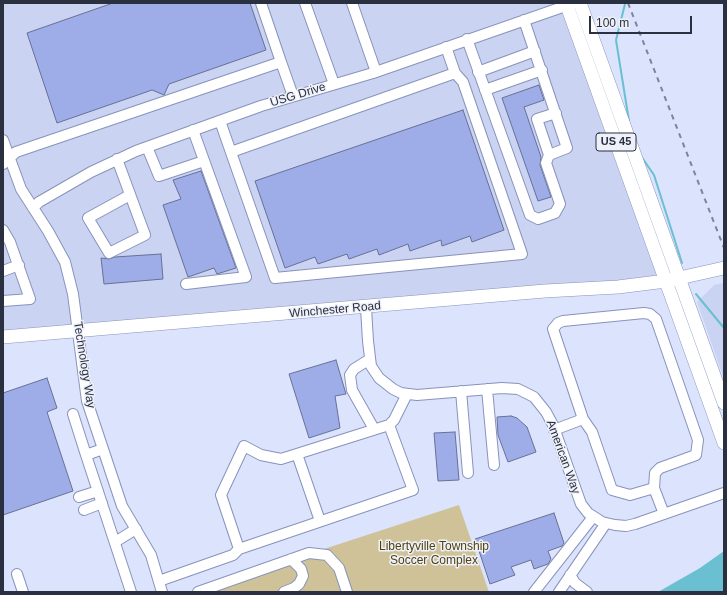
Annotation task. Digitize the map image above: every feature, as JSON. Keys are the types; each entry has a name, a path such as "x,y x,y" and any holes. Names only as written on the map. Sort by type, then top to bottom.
{"main road":[{"name":"US 45","path":"572,4 680,278 724,403"},
{"name":"US 45","path":"572,4 666,281 724,442"},
{"name":"Winchester Road","path":"3,337 618,287 666,281 724,268"}],"street":[{"path":"261,3 293,96"},
{"path":"305,3 334,84"},
{"path":"352,3 376,72"},
{"name":"USG Drive","path":"32,208 46,198 91,172 117,159 147,147 220,120 293,96 376,72 467,39 572,4"},
{"path":"524,20 567,148 549,155"},
{"path":"467,39 530,215 538,219 555,213 560,204 546,163 549,155 537,119 556,113"},
{"path":"220,120 275,278 522,254 463,82 456,73 446,47"},
{"path":"478,72 535,51"},
{"path":"5,160 16,152 281,62"},
{"path":"485,90 542,70"},
{"path":"231,152 456,73"},
{"path":"186,284 246,277 193,130"},
{"name":"Technology Way","path":"3,140 5,160 65,262 73,294 87,401 122,506 151,555 162,592"},
{"path":"147,147 159,176 204,161"},
{"path":"117,159 145,235 109,253 88,218 130,195"},
{"path":"3,230 10,242 30,299 3,301"},
{"path":"3,271 18,265"},
{"name":"American Way","path":"366,308 370,359 374,370 386,385 392,389 407,394 417,395 502,388 518,389 534,397 546,412 554,430 578,498 588,513 593,517 615,526 626,526 724,493"},
{"path":"654,488 630,495 612,490 592,432 583,419 553,329 558,322 644,313 650,314 656,318 698,440 696,455 660,468 655,473 654,488 664,514"},
{"path":"370,359 354,369 350,375 352,390 374,430"},
{"path":"487,389 494,465"},
{"path":"461,391 468,473"},
{"path":"239,549 221,495 244,446 261,455 280,459 374,430 389,425 394,420 407,394"},
{"path":"73,414 131,592"},
{"path":"554,430 583,419"},
{"path":"159,581 233,555 239,549 413,490 389,425"},
{"path":"86,455 103,449"},
{"path":"298,454 320,521"},
{"path":"79,497 98,491"},
{"path":"84,510 102,503"},
{"path":"534,592 593,517"},
{"path":"558,592 606,523"},
{"path":"115,542 136,529"},
{"path":"198,592 309,553 327,555 339,568 347,592"},
{"path":"284,592 300,584 303,576 301,569 291,559"},
{"path":"17,574 23,592"},
{"path":"570,575 575,583 587,592"}],"shaded area":[{"path":"3,3 576,3 672,277 3,337"},
{"path":"724,283 724,379 697,302 714,285"}],"green space":[{"name":"Libertyville Township Soccer Complex","path":"459,505 489,592 192,592"}],"water":[{"path":"724,551 724,592 658,592 700,568"}],"building":[{"path":"113,3 250,3 266,50 169,84 164,95 152,90 57,123 27,33"},
{"path":"539,85 544,100 524,107 541,157 540,165 551,197 538,201 502,98"},
{"path":"463,110 504,230 472,242 470,236 442,246 441,240 410,251 408,244 379,255 377,249 349,259 347,254 318,264 315,257 285,268 255,181"},
{"path":"201,171 236,268 217,274 214,268 188,277 163,205 181,199 173,180"},
{"path":"161,254 163,279 104,284 101,258 109,259 115,257"},
{"path":"336,360 346,394 335,396 340,428 309,438 289,374"},
{"path":"47,378 57,408 47,412 73,491 3,515 3,393"},
{"path":"511,416 517,418 527,427 536,452 508,462 498,435 497,417"},
{"path":"455,432 459,480 438,481 434,433"},
{"path":"554,513 564,543 562,546 548,551 551,559 548,564 534,569 531,560 511,567 515,575 490,584 475,539"}],"waterway":[{"path":"625,4 616,40 629,121"},
{"path":"641,156 654,175 682,263"},
{"path":"696,294 724,328"}],"railway":[{"path":"628,3 724,248"}]}
